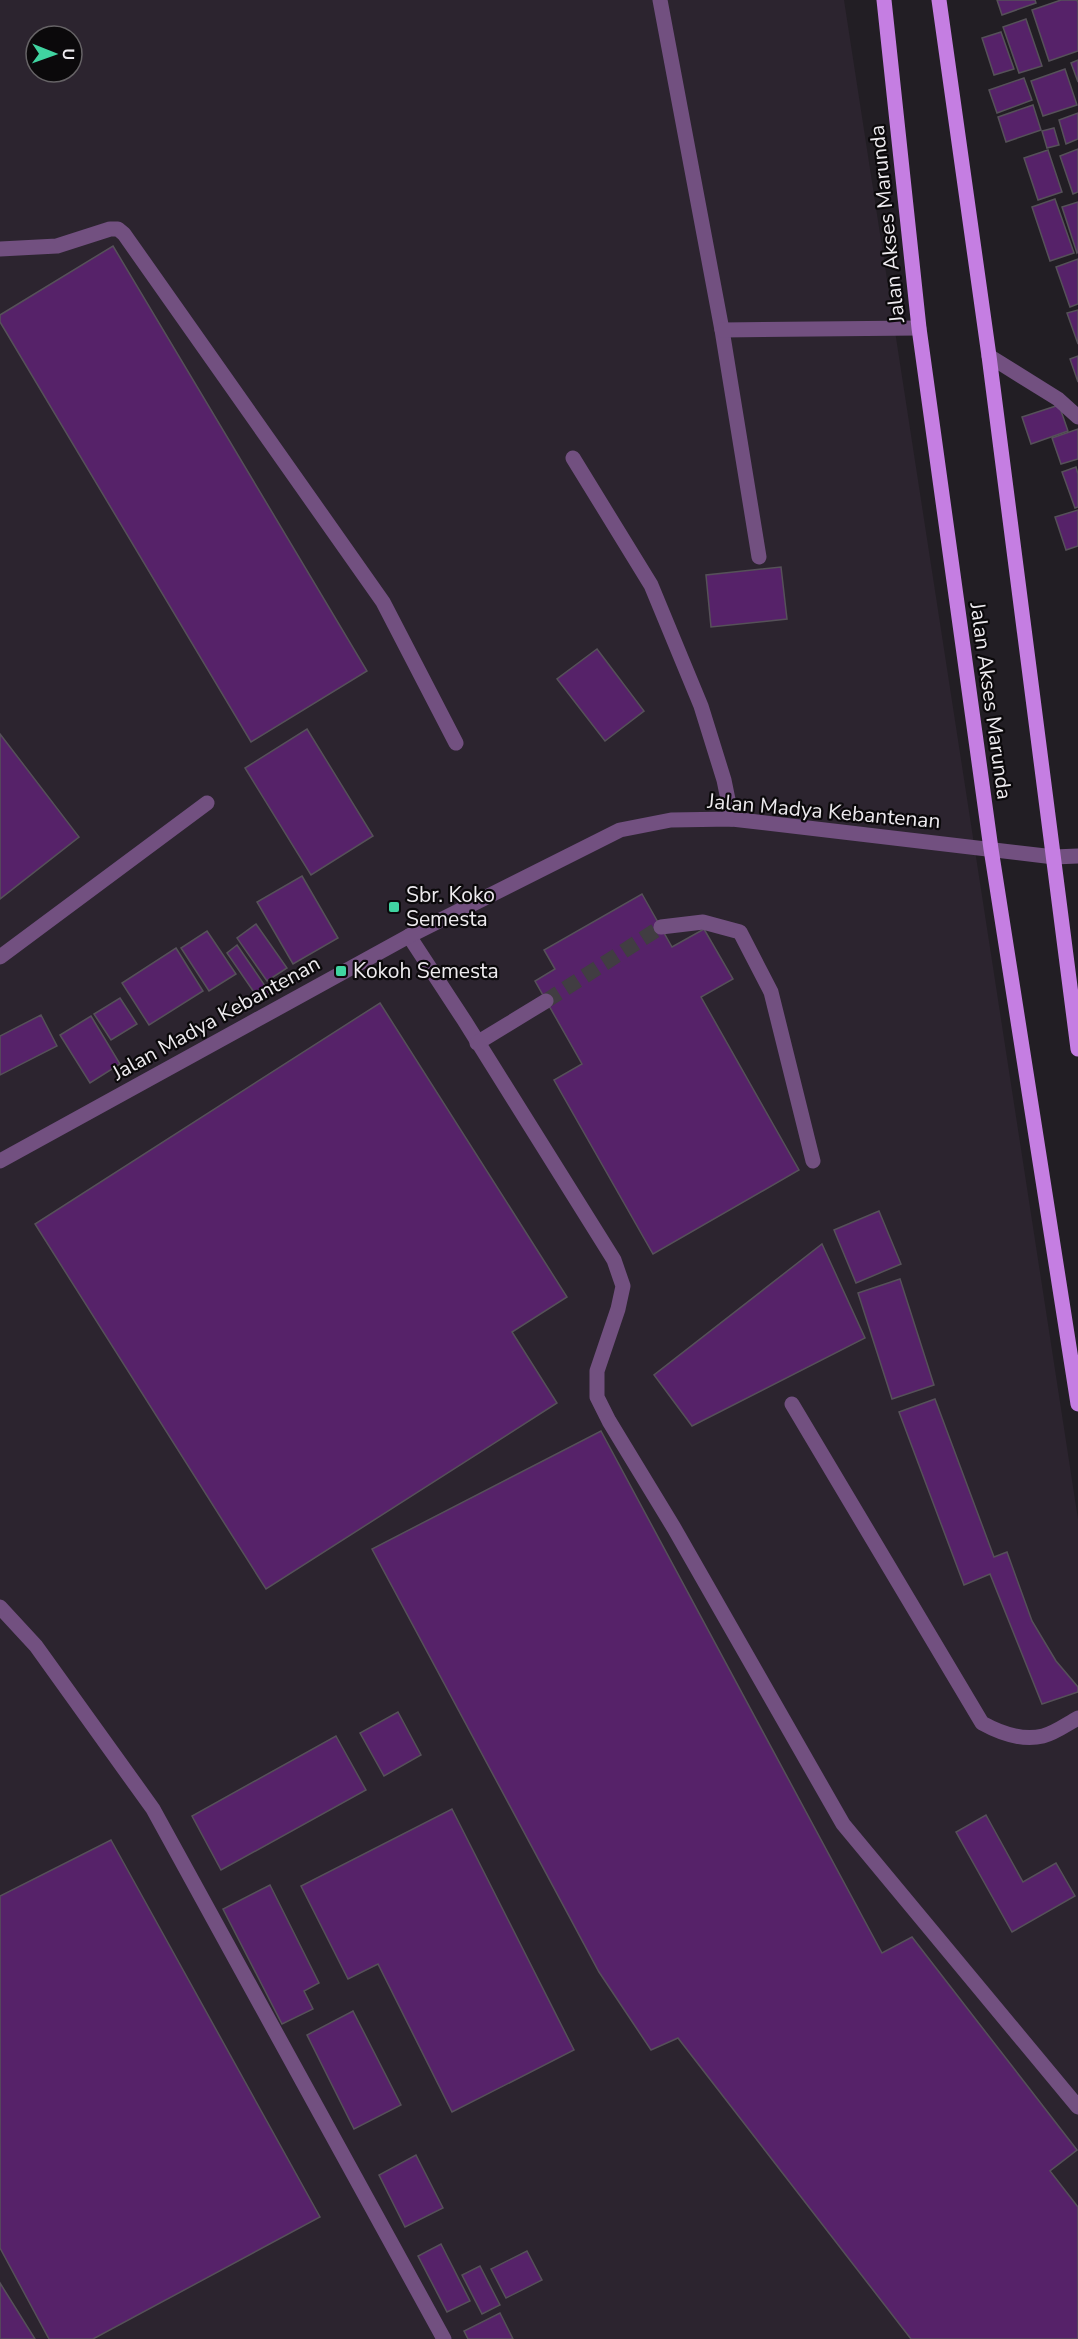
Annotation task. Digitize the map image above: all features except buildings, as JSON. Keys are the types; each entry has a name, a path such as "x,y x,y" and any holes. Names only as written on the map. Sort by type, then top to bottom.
{"main road":[{"name":"Jalan Akses Marunda","path":"884,0 919,328 991,849 1078,1404"},
{"name":"Jalan Akses Marunda","path":"939,0 989,356 1078,1049"}],"street":[{"path":"660,0 722,330 759,556"},
{"path":"0,249 57,246 110,229 118,229 124,234 383,602 456,743"},
{"path":"722,330 919,328"},
{"path":"989,356 1058,399 1078,417"},
{"path":"573,458 651,585 701,706 724,780 732,819"},
{"path":"0,957 207,803"},
{"name":"Jalan Madya Kebantenan","path":"0,1161 409,936 620,831 671,820 732,819 1054,857 1078,856"},
{"path":"661,927 703,922 740,932 771,992 813,1161"},
{"path":"409,936 614,1260 623,1286 618,1309 597,1371 597,1397 609,1421 674,1528 843,1824 1078,2107"},
{"path":"477,1043 546,1001"},
{"path":"792,1404 982,1723 997,1731 1015,1736 1043,1736 1078,1718"},
{"path":"0,1607 36,1646 153,1809 444,2339"}],"shaded area":[{"path":"0,0 844,0 1078,1519 1078,2339 0,2339"}],"tunnel":[{"path":"546,1001 661,927"}],"place":[{"name":"Sbr. Koko Semesta","path":"394,907"},
{"name":"Kokoh Semesta","path":"341,971"}]}
